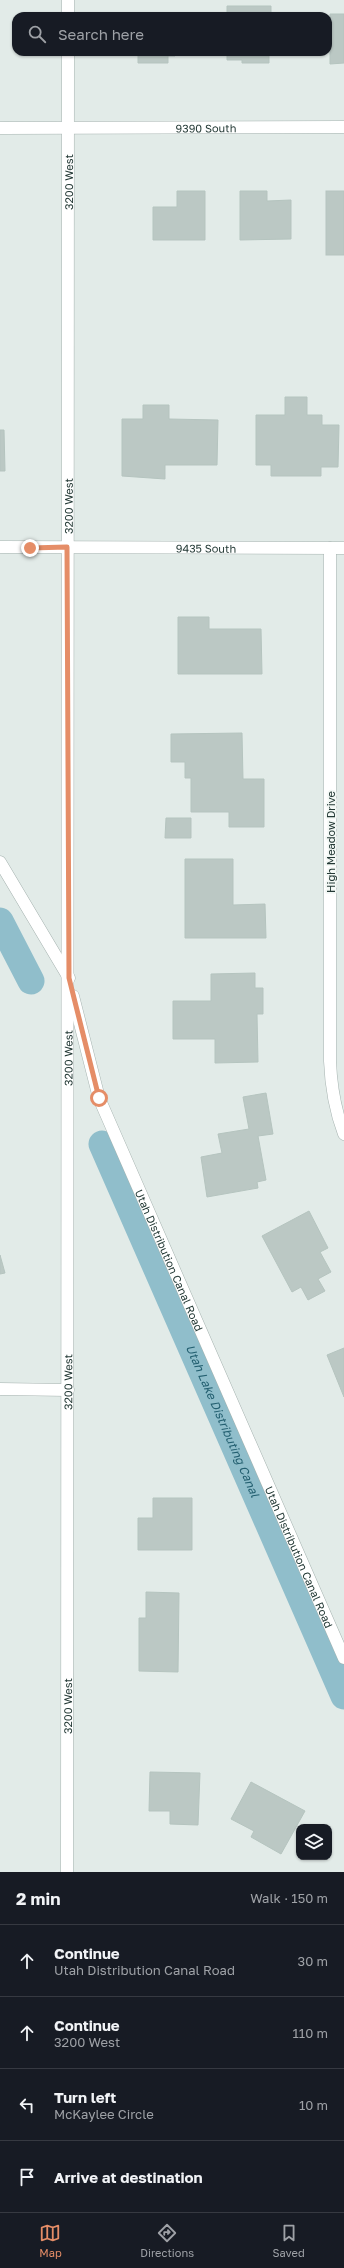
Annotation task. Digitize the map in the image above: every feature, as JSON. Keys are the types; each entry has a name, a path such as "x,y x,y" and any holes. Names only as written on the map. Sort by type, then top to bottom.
{"street":[{"path":"68,0 68,12"},
{"name":"3200 West","path":"67,1872 69,978 67,547 68,56"},
{"name":"9390 South","path":"0,128 344,127"},
{"name":"9435 South","path":"0,547 344,548"},
{"name":"High Meadow Drive","path":"330,548 330,1061 331,1086 336,1112 344,1134"},
{"name":"Utah Distribution Canal Road","path":"0,862 69,978 99,1098 344,1658"},
{"path":"0,1389 68,1390"}],"building":[{"path":"227,6 271,6 271,12 227,12"},
{"path":"332,14 344,14 344,63 330,64 330,56 332,56"},
{"path":"138,56 168,56 168,63 138,63"},
{"path":"227,56 269,56 269,63 242,63 242,60 227,60"},
{"path":"177,191 205,191 205,240 153,240 153,207 177,207"},
{"path":"240,191 267,191 267,201 291,200 291,239 240,240"},
{"path":"326,191 344,191 344,255 326,255"},
{"path":"285,397 307,397 307,415 322,415 322,425 339,425 338,467 321,467 321,476 271,476 271,465 256,465 256,415 285,415"},
{"path":"143,405 169,405 169,419 218,420 217,465 165,465 165,479 122,476 122,419 143,419"},
{"path":"0,430 4,430 5,471 0,471"},
{"path":"178,617 209,617 209,629 261,629 262,674 178,674"},
{"path":"242,733 243,779 264,779 264,827 229,827 229,812 191,812 191,778 185,778 185,762 171,762 171,734"},
{"path":"166,818 191,818 191,838 165,838"},
{"path":"185,859 233,859 233,905 265,904 266,938 185,938"},
{"path":"255,973 255,988 263,988 263,1014 257,1014 258,1062 215,1063 215,1039 173,1039 173,1001 211,1001 211,974"},
{"path":"266,1093 273,1134 258,1136 266,1180 257,1182 258,1188 207,1197 201,1157 222,1153 218,1134 249,1129 243,1097"},
{"path":"309,1211 328,1248 320,1252 331,1272 318,1279 325,1291 308,1300 301,1287 292,1292 262,1236"},
{"path":"0,1255 5,1273 0,1274"},
{"path":"344,1348 344,1397 327,1355"},
{"path":"153,1498 192,1498 192,1550 138,1550 138,1518 153,1518"},
{"path":"146,1592 179,1593 178,1672 139,1671 139,1618 146,1618"},
{"path":"150,1772 200,1773 198,1825 170,1824 170,1811 149,1811"},
{"path":"251,1782 305,1811 298,1824 296,1824 296,1827 281,1854 251,1837 254,1831 231,1819"}],"waterway":[{"name":"Utah Lake Distributing Canal","path":"0,921 31,981"},
{"name":"Utah Lake Distributing Canal","path":"102,1144 344,1696"}],"route":[{"path":"30,548 67,547 69,978 99,1098"}]}
